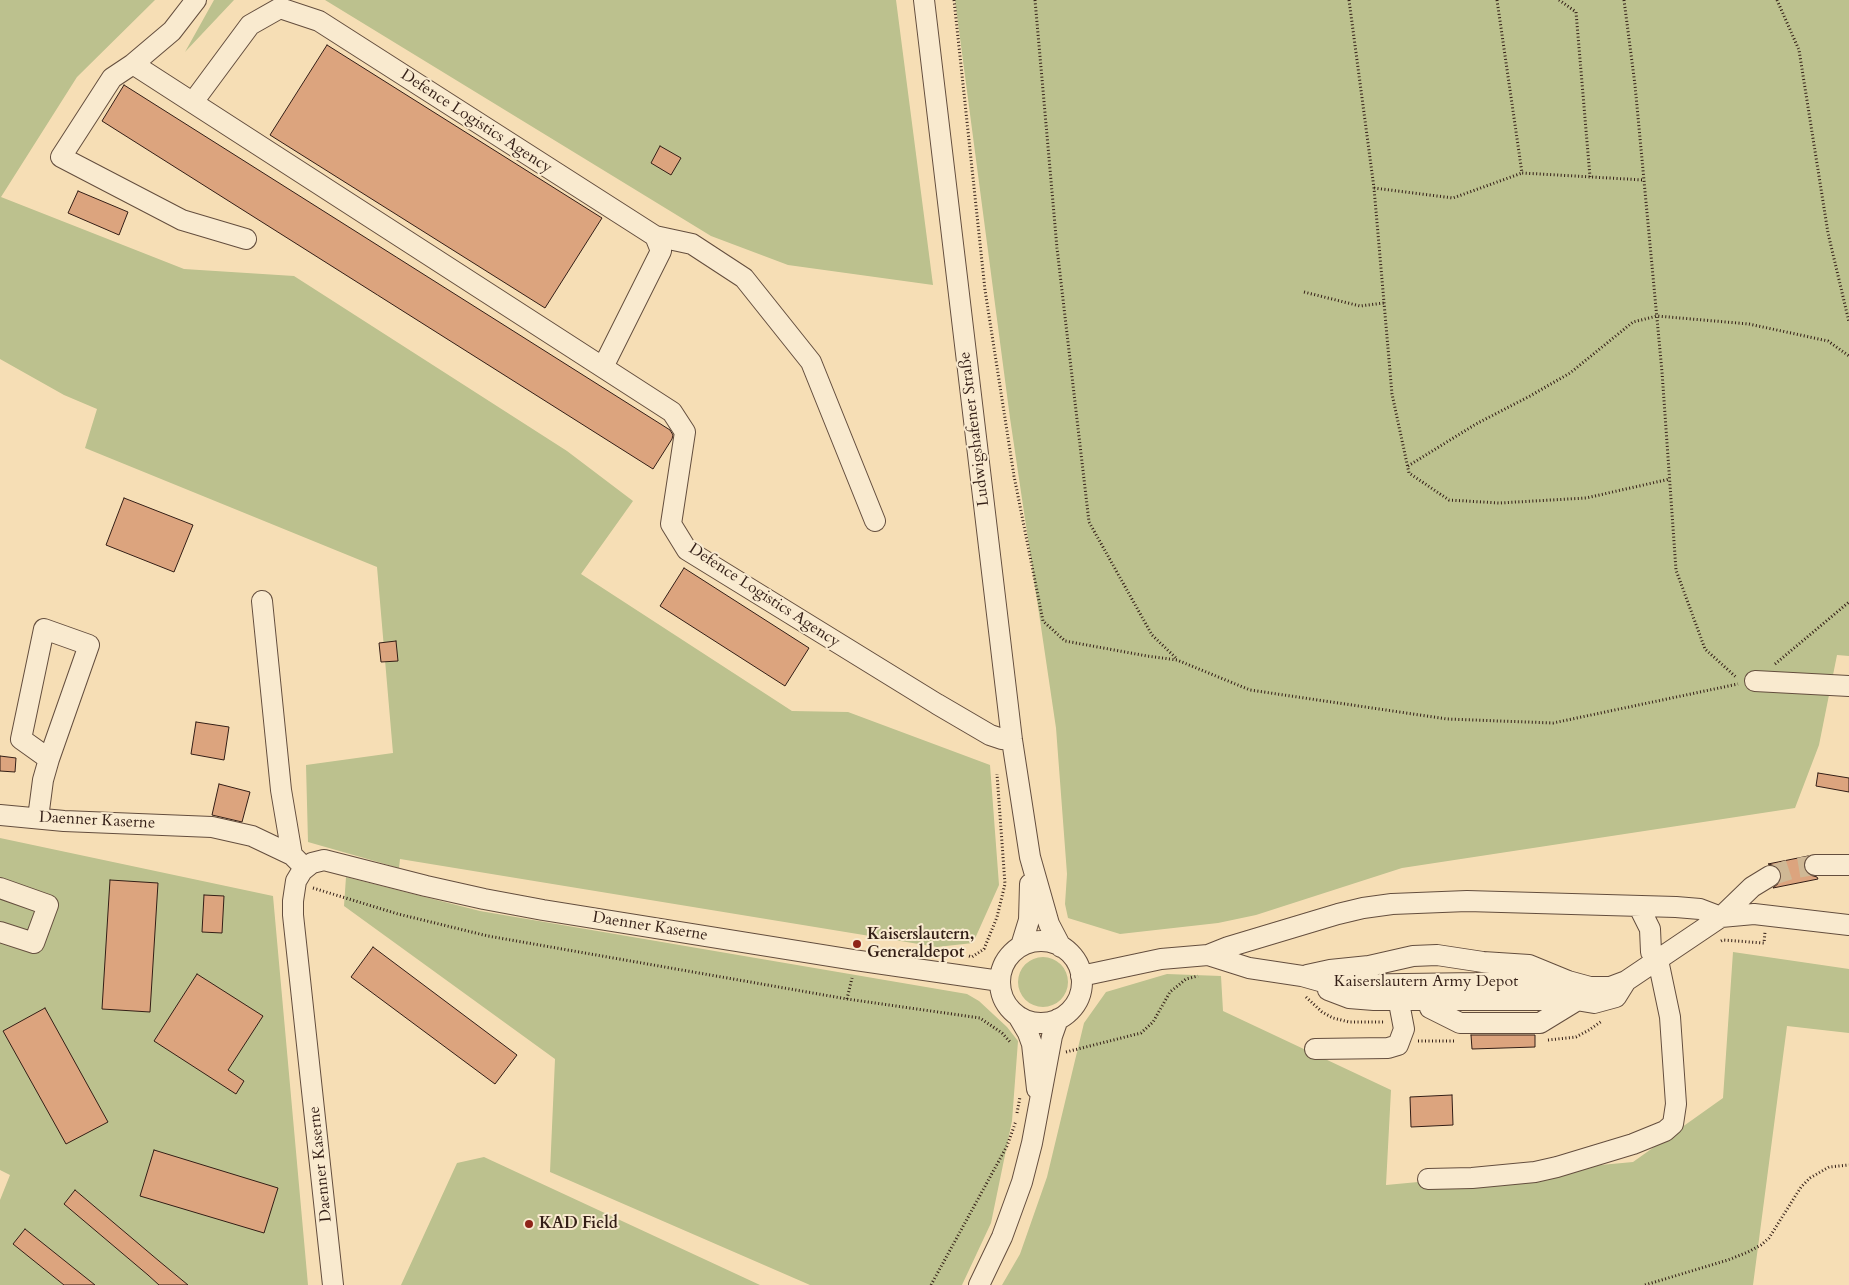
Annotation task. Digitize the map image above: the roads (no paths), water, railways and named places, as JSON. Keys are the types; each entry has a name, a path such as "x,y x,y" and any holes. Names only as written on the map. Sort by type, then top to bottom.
{"street":[{"path":"196,0 172,31 133,64 112,78 61,157 182,220 246,239"},
{"name":"Ludwigshafener Straße","path":"924,0 1012,740 1030,857 1049,924 1061,947"},
{"name":"Defence Logistics Agency","path":"193,102 250,25 280,8 319,21 654,236"},
{"name":"Defence Logistics Agency","path":"133,64 672,412 685,432 671,524 687,550 944,709 990,735 1012,740"},
{"path":"603,367 661,251 654,236"},
{"path":"654,236 692,244 744,278 811,362 875,521"},
{"path":"262,601 281,790 298,862"},
{"path":"38,818 43,780 49,759 89,645 44,629 22,739 49,759"},
{"path":"1756,682 1849,686"},
{"name":"Daenner Kaserne","path":"0,814 64,821 212,827 252,836 298,862 312,863 324,860 494,901 854,960 1000,981"},
{"name":"Ludwigshafener Straße","path":"1021,946 1029,920 1030,857"},
{"name":"Daenner Kaserne","path":"298,862 294,886 293,915 333,1285"},
{"path":"1815,866 1849,865"},
{"path":"1721,917 1752,887 1770,876"},
{"path":"0,888 48,904 34,943 0,932"},
{"name":"Kaiserslautern Army Depot","path":"1081,976 1161,959 1208,955 1280,931 1362,908 1392,904 1467,901 1700,909 1721,917"},
{"path":"1428,1179 1472,1178 1535,1172 1625,1146 1665,1132 1673,1124 1676,1104 1670,1017 1658,960 1651,952 1650,929 1639,907"},
{"name":"Kaiserslautern Army Depot","path":"1208,955 1249,968 1302,976 1334,984 1528,981 1576,1000 1594,1003 1616,997 1626,981 1721,917 1754,914 1849,925"},
{"path":"979,1285 1002,1237 1022,1182 1032,1143 1029,1098 1032,1044 1018,1016 1005,1003 1000,981 1002,968 1006,961 1021,946 1045,941 1061,947 1075,959 1081,976 1081,990 1076,1004 1066,1014 1048,1022 1034,1022 1018,1016"},
{"path":"1302,976 1419,956 1436,955 1460,957 1482,962 1529,965 1568,981 1590,987 1610,987 1626,981"},
{"path":"1460,957 1460,983"},
{"path":"1302,976 1337,994 1357,999 1576,1000"},
{"path":"1374,1000 1385,1008 1430,1008 1460,1023 1540,1022 1576,1000"},
{"name":"Kaiserslautern Army Depot","path":"1315,1049 1388,1048 1398,1045 1404,1029 1400,1008"},
{"path":"1029,1098 1058,1019"}],"tunnel":[{"path":"1770,876 1791,869 1815,865"}],"place":[{"name":"Kaiserslautern, Generaldepot","path":"857,944"},
{"name":"KAD Field","path":"529,1224"}]}
